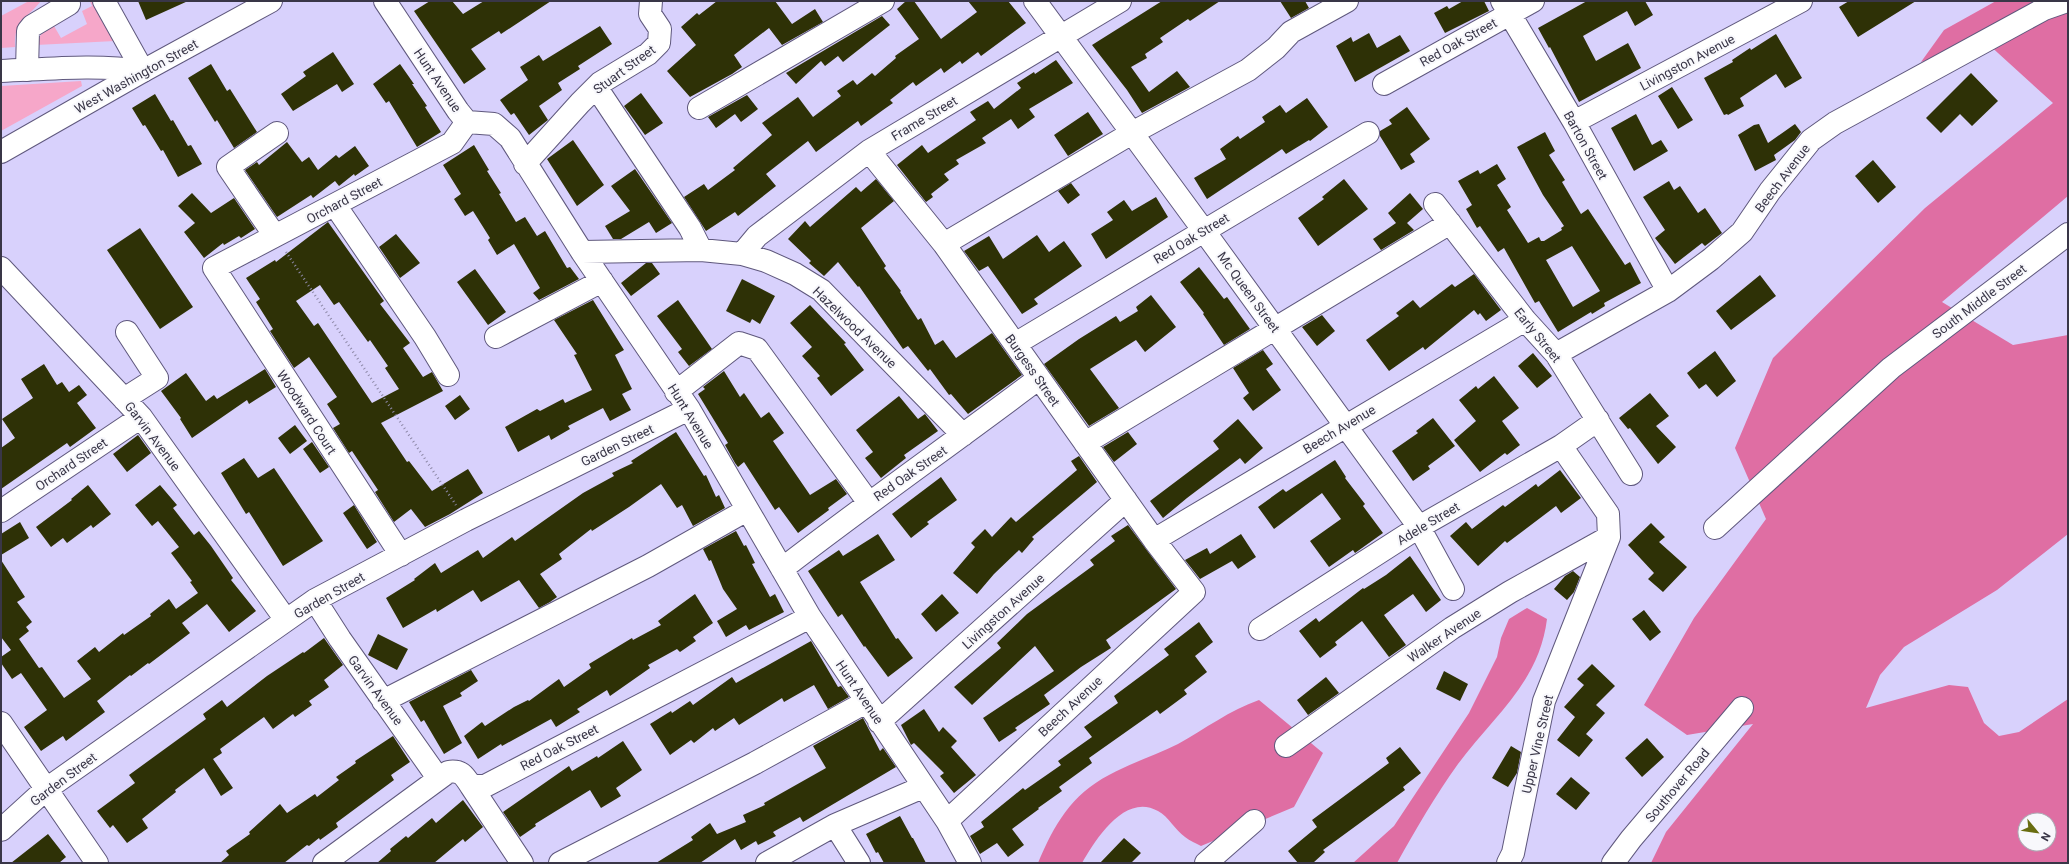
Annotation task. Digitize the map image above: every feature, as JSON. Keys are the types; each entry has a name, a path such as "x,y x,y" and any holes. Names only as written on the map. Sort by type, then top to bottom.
{"street":[{"path":"26,70 28,32 32,26 69,4 68,1"},
{"path":"104,1 143,71"},
{"name":"West Washington Street","path":"1,152 143,71 271,1"},
{"name":"Hunt Avenue","path":"385,1 458,111 467,122 494,124 510,138 525,164 582,252 689,409 810,617 879,722 947,821 970,863"},
{"name":"Stuart Street","path":"525,164 596,87 648,54 659,43 660,29 650,14 651,1"},
{"path":"699,108 883,1"},
{"name":"Mc Queen Street","path":"1035,1 1059,36 1204,231 1419,527 1453,589"},
{"name":"Frame Street","path":"742,254 757,236 869,150 1120,1"},
{"path":"944,244 1132,133 1248,70 1276,48 1291,32 1347,1"},
{"name":"Red Oak Street","path":"1384,84 1506,7 1533,1"},
{"name":"Livingston Avenue","path":"1574,122 1800,1"},
{"name":"Beech Avenue","path":"1556,354 1668,291 1711,259 1742,232 1770,191 1811,140 1835,123 2044,8 2067,1"},
{"name":"Barton Street","path":"1506,7 1574,122 1668,291"},
{"path":"1,71 120,67 143,71"},
{"path":"596,87 690,228 700,250"},
{"name":"Orchard Street","path":"214,268 452,144 467,122"},
{"path":"275,236 228,167 277,133"},
{"name":"Red Oak Street","path":"1015,344 1368,133"},
{"name":"Burgess Street","path":"869,150 944,244 1038,379 1154,540 1194,592"},
{"name":"Early Street","path":"1435,204 1525,320 1556,354 1631,474"},
{"path":"335,205 425,337 448,375"},
{"path":"1085,443 1450,223"},
{"name":"South Middle Street","path":"1715,528 1891,368 2068,234"},
{"name":"Hazelwood Avenue","path":"582,252 700,250 742,254 766,261 795,274 821,290 963,435"},
{"name":"Garvin Avenue","path":"1,268 141,417 286,620"},
{"name":"Woodward Court","path":"214,268 400,555"},
{"path":"496,337 602,281"},
{"name":"Beech Avenue","path":"1154,540 1345,425 1525,320"},
{"path":"124,399 157,378 127,332"},
{"path":"676,392 739,343 756,349 869,502"},
{"name":"Red Oak Street","path":"782,569 869,502 1038,379"},
{"name":"Garden Street","path":"1,830 45,790 315,600 466,520 689,409"},
{"name":"Orchard Street","path":"1,511 141,417"},
{"name":"Adele Street","path":"1260,629 1419,527 1561,446 1598,420"},
{"path":"1561,446 1608,514 1609,537"},
{"name":"Livingston Avenue","path":"879,722 1126,500"},
{"path":"384,701 648,566 747,510"},
{"name":"Upper Vine Street","path":"1508,863 1513,853 1544,701 1609,537"},
{"name":"Walker Avenue","path":"1286,746 1452,628 1510,592 1609,537"},
{"name":"Beech Avenue","path":"947,821 1194,592"},
{"name":"Garvin Avenue","path":"315,600 340,639 438,778"},
{"name":"Red Oak Street","path":"471,786 485,786 810,617"},
{"path":"560,863 756,763 866,702"},
{"name":"Southover Road","path":"1613,863 1630,839 1742,708"},
{"path":"1,723 45,790 97,863"},
{"path":"324,863 438,778 448,772 457,770 464,774 522,863"},
{"path":"767,863 834,825 923,787"},
{"path":"1206,863 1254,821"},
{"path":"834,825 859,863"}],"path":[{"path":"275,236 466,520"}],"shaded area":[{"path":"29,1 41,1 19,25 15,38 15,47 1,48 1,16"},
{"path":"90,1 93,1 115,41 36,45 42,33 54,26 61,38 87,24 82,11 92,6"},
{"path":"1996,1 2068,1 2068,196 1942,302 2013,345 2068,335 2068,534 1997,590 1904,647 1880,675 1866,708 1949,685 1968,687 1984,723 1999,736 2019,732 2068,699 2068,863 1651,863 1666,832 1753,724 1687,735 1644,705 1694,618 1766,519 1735,448 1773,358 1925,208 2053,103 1987,43 1921,62 1944,30"},
{"path":"81,81 82,86 1,131 1,86"},
{"path":"1527,608 1547,619 1542,642 1535,662 1525,680 1513,697 1458,764 1426,813 1397,863 1353,863 1394,826 1469,713 1497,657 1501,638 1509,619"},
{"path":"1259,700 1323,753 1294,807 1201,846 1181,834 1158,811 1146,807 1134,808 1123,813 1112,821 1095,842 1082,863 1038,863 1050,836 1065,812 1084,792 1096,783 1117,771 1178,744 1228,714"}],"building":[{"path":"138,1 188,1 146,20"},
{"path":"430,1 452,1 463,14 484,1 551,1 501,34 499,31 471,49 486,69 464,84 414,11"},
{"path":"717,1 775,1 792,24 815,9 823,22 782,45 769,28 734,55 742,67 690,97 667,71 696,45 681,27 697,13 699,15"},
{"path":"906,1 914,1 941,39 977,12 968,1 1008,1 1026,23 981,56 978,52 962,64 960,61 944,73 941,68 916,86 913,82 890,100 893,103 861,126 858,121 816,152 808,141 766,174 776,186 738,216 735,212 706,231 684,197 704,184 708,190 735,170 733,168 772,135 762,123 798,97 813,117 841,96 837,91 853,80 857,85 872,73 875,76 896,58 895,56 919,39 897,9"},
{"path":"1162,1 1220,1 1190,21 1188,19 1160,38 1163,42 1145,54 1147,58 1131,67 1149,92 1177,71 1190,87 1142,113 1127,90 1092,45"},
{"path":"1280,1 1305,1 1309,8 1291,18"},
{"path":"1463,1 1484,1 1489,11 1445,33 1434,13 1447,6 1449,9"},
{"path":"1587,1 1645,1 1653,15 1635,26 1627,11 1583,36 1596,61 1628,43 1641,68 1579,102 1550,47 1549,48 1538,28"},
{"path":"1849,1 1916,1 1858,37 1839,7"},
{"path":"882,16 890,25 843,62 838,56 825,66 821,61 796,84 786,73"},
{"path":"600,26 612,44 578,66 580,69 558,83 562,90 539,106 548,120 529,135 514,113 511,115 500,100 528,80 520,67 539,55 543,61"},
{"path":"1369,33 1377,48 1400,35 1410,51 1355,82 1336,46 1351,37 1353,42"},
{"path":"1776,34 1802,78 1785,88 1776,74 1740,98 1744,106 1728,115 1724,115 1704,78 1733,62 1732,60 1750,48 1751,50"},
{"path":"333,52 354,84 342,92 337,84 293,111 281,94 306,76 303,72"},
{"path":"1056,60 1073,83 1029,109 1035,117 1018,129 1011,119 982,138 986,143 956,160 959,164 944,174 949,180 931,194 933,197 926,202 897,165 922,145 928,153 976,120 970,112 988,101 994,109 1021,88 1017,83 1034,72 1035,74"},
{"path":"211,64 227,91 230,89 257,132 234,148 217,120 215,122 188,78"},
{"path":"400,64 414,84 412,84 427,106 425,107 441,132 417,147 389,101 386,103 373,84"},
{"path":"1971,73 1998,101 1972,126 1960,114 1941,133 1926,118"},
{"path":"1672,87 1693,120 1678,129 1658,96"},
{"path":"641,93 663,123 645,135 624,106"},
{"path":"155,94 171,121 173,120 188,146 191,145 202,164 178,177 163,150 161,151 145,125 143,126 132,108"},
{"path":"747,95 758,109 741,122 735,114 716,128 708,117"},
{"path":"1307,98 1328,127 1310,141 1309,140 1286,154 1282,149 1207,199 1194,178 1226,159 1220,149 1238,136 1240,139 1265,122 1262,117 1280,105 1286,113"},
{"path":"1407,107 1430,139 1410,154 1415,162 1401,170 1380,136 1380,131 1392,124 1389,120"},
{"path":"1088,112 1103,134 1068,156 1054,135"},
{"path":"1636,114 1652,145 1661,140 1668,151 1634,171 1611,128"},
{"path":"1759,124 1768,143 1795,124 1801,132 1795,140 1774,155 1776,160 1755,171 1738,135 1754,125"},
{"path":"1545,132 1555,151 1549,155 1565,180 1562,182 1581,214 1588,209 1625,265 1630,262 1641,283 1604,303 1605,306 1592,314 1591,312 1558,332 1539,301 1535,303 1504,248 1498,252 1480,226 1477,228 1466,209 1472,205 1458,181 1478,170 1480,174 1497,164 1506,179 1497,185 1511,207 1507,210 1528,243 1539,237 1541,241 1544,241 1562,230 1561,228 1564,226 1543,195 1517,147","holes":["1572,246 1600,291 1573,307 1546,260"]},
{"path":"573,140 604,185 577,206 547,159"},
{"path":"287,142 302,162 309,157 318,170 336,155 339,158 355,146 369,166 355,176 354,174 339,186 335,181 313,198 311,195 277,217 245,170 257,162 259,165"},
{"path":"474,145 489,170 487,171 501,193 499,194 516,222 525,217 537,236 545,231 567,268 570,267 579,279 539,300 533,293 540,288 514,244 497,255 488,240 490,238 473,211 465,216 454,199 461,194 443,165"},
{"path":"1873,160 1896,187 1878,203 1855,176"},
{"path":"635,169 672,223 656,233 649,222 621,239 613,239 605,226 630,211 611,186"},
{"path":"876,179 894,201 861,228 886,266 884,268 901,291 900,292 918,320 921,318 935,345 943,340 956,358 992,333 1022,375 968,414 951,394 949,395 930,369 928,371 908,346 903,349 859,286 858,287 838,262 824,276 809,263 811,261 788,239 805,221 810,227 856,187 861,192"},
{"path":"1344,179 1368,209 1318,246 1298,218 1324,199 1322,197"},
{"path":"1669,181 1674,190 1680,186 1698,213 1705,208 1722,233 1705,246 1702,243 1675,264 1655,238 1665,230 1643,197"},
{"path":"1071,183 1080,195 1068,204 1058,191"},
{"path":"192,193 211,213 234,198 255,229 241,238 239,236 224,245 223,243 204,258 184,232 195,223 178,206"},
{"path":"1410,193 1423,209 1407,223 1414,230 1381,250 1373,239 1396,223 1388,213"},
{"path":"1156,197 1168,217 1106,259 1091,234 1113,220 1107,212 1124,200 1132,211"},
{"path":"328,222 384,301 380,304 410,343 403,348 423,377 432,372 443,391 381,423 407,462 409,461 432,491 468,469 483,493 450,514 425,527 411,509 394,522 375,492 378,490 352,451 349,453 333,428 340,424 327,404 337,397 309,357 294,368 270,331 273,329 256,302 260,299 246,278 275,260 276,262","holes":["320,285 334,305 339,302 368,342 370,340 388,366 385,368 399,389 372,403 318,323 314,326 296,301"]},
{"path":"140,228 193,307 160,329 107,250"},
{"path":"396,234 420,263 400,278 379,247"},
{"path":"1037,235 1049,252 1064,241 1082,266 1034,299 1038,304 1022,314 988,266 979,271 964,251 989,236 1003,259"},
{"path":"646,263 652,263 660,274 631,296 621,283"},
{"path":"1199,267 1224,299 1227,297 1250,329 1224,345 1203,314 1204,313 1180,282"},
{"path":"475,269 506,312 488,325 457,282"},
{"path":"1474,274 1501,310 1486,321 1480,313 1478,315 1474,310 1425,350 1423,347 1389,371 1366,340 1399,316 1396,313 1413,300 1420,308 1452,284 1455,287"},
{"path":"1760,275 1776,296 1731,330 1716,311"},
{"path":"742,279 775,296 760,324 752,319 750,323 726,311"},
{"path":"1151,295 1176,327 1145,352 1136,340 1090,369 1119,408 1089,426 1044,364 1079,339 1116,316 1120,322 1138,311 1136,307"},
{"path":"593,300 624,350 615,355 632,389 622,394 631,410 610,421 603,408 568,426 570,429 551,440 549,435 518,452 505,427 537,409 540,411 563,399 565,403 592,390 574,355 577,354 554,320"},
{"path":"678,300 712,349 689,366 678,352 682,349 657,316"},
{"path":"810,305 846,343 844,344 864,370 831,396 817,378 820,376 802,356 812,347 790,323"},
{"path":"1322,315 1335,331 1317,346 1302,327"},
{"path":"1263,350 1273,364 1266,369 1281,390 1253,411 1243,398 1249,393 1233,368"},
{"path":"1715,351 1736,381 1717,397 1706,384 1699,389 1687,373"},
{"path":"1533,353 1552,376 1537,388 1518,366"},
{"path":"44,364 57,385 62,382 69,392 79,385 87,395 77,403 96,428 70,447 67,443 1,489 1,448 15,438 2,419 33,398 21,379"},
{"path":"265,369 276,387 249,404 247,400 192,438 180,419 181,418 161,391 186,373 206,401 214,395 217,399"},
{"path":"724,371 740,397 744,393 761,418 769,412 784,433 773,441 810,495 836,479 847,494 828,508 829,510 798,533 779,507 775,510 744,462 738,467 735,463 725,445 728,443 698,394 705,389 703,387"},
{"path":"1494,376 1519,408 1502,421 1520,445 1507,455 1505,453 1480,472 1454,440 1476,421 1459,400 1476,386 1478,389"},
{"path":"1650,393 1669,416 1656,426 1676,447 1658,464 1630,428 1628,429 1619,418"},
{"path":"460,395 470,409 455,420 445,406"},
{"path":"899,396 918,419 925,414 938,431 904,455 906,458 881,478 865,458 873,452 856,430"},
{"path":"1433,418 1455,446 1428,466 1430,469 1413,481 1392,451 1418,433 1416,431"},
{"path":"1238,419 1263,448 1245,464 1240,458 1163,518 1150,501 1219,449 1213,441"},
{"path":"295,425 307,441 290,454 278,438"},
{"path":"676,432 704,476 706,475 716,497 719,495 725,508 693,526 682,505 677,508 661,484 592,531 591,529 559,554 562,559 540,574 557,597 550,602 539,608 519,580 481,602 473,590 437,612 436,609 403,628 386,598 415,580 414,579 435,563 441,573 478,550 483,558 512,537 515,541 583,493 614,476 612,473 633,463 631,461"},
{"path":"1128,432 1137,444 1114,462 1103,447"},
{"path":"138,435 151,453 127,472 113,454"},
{"path":"312,442 329,467 320,473 303,449"},
{"path":"1079,456 1097,482 1032,537 1034,539 1022,553 1019,550 994,574 977,594 953,573 975,547 971,543 985,529 992,537 1011,517 1016,522 1077,470 1071,461"},
{"path":"244,458 258,478 274,468 323,541 283,566 249,512 246,514 221,473"},
{"path":"1335,460 1346,477 1345,478 1365,504 1363,506 1383,533 1355,553 1353,550 1329,567 1310,541 1341,519 1322,493 1274,529 1258,507 1283,489 1286,492"},
{"path":"1560,470 1581,498 1561,513 1556,506 1507,543 1505,541 1478,566 1450,536 1466,522 1472,529 1503,505 1505,507 1536,484 1538,487"},
{"path":"941,477 957,500 927,522 929,524 911,538 892,514"},
{"path":"88,485 111,514 93,528 91,525 67,543 63,538 51,547 36,527 72,500 71,499"},
{"path":"160,485 177,505 173,508 194,535 199,531 211,546 233,578 231,580 256,611 229,632 207,604 182,623 190,633 149,664 148,663 131,676 130,675 97,701 105,712 66,741 63,736 41,751 24,727 47,710 21,673 12,679 1,663 1,657 11,650 1,637 1,560 25,597 17,602 32,622 26,627 29,631 19,639 39,668 42,667 64,698 91,679 77,661 95,647 99,652 123,633 124,635 151,616 150,614 169,599 176,609 198,593 190,582 192,581 171,553 179,547 158,521 152,526 135,505"},
{"path":"354,505 377,542 367,549 343,513"},
{"path":"20,522 29,538 1,555 1,534"},
{"path":"1651,523 1665,537 1659,542 1687,567 1663,592 1648,579 1654,573 1628,545"},
{"path":"1128,525 1176,589 1106,640 1111,648 1081,667 1044,695 1050,704 1015,728 1017,730 999,742 983,718 1054,671 1035,646 972,705 954,687 1001,648 997,643 1027,614 1094,565 1090,560 1115,541 1111,536"},
{"path":"736,531 744,546 746,545 755,563 752,564 770,597 775,594 784,612 749,630 746,625 726,637 717,621 737,609 723,589 711,560 709,561 703,549"},
{"path":"878,534 895,560 860,582 896,639 898,638 913,658 888,677 865,646 864,647 842,614 838,617 808,571 839,550 843,556"},
{"path":"1241,534 1256,557 1238,569 1232,561 1200,579 1185,560 1207,548 1210,554"},
{"path":"1410,556 1441,600 1426,612 1413,594 1384,615 1406,645 1389,657 1362,621 1335,642 1337,645 1320,658 1299,631 1316,618 1319,622 1363,588 1364,589 1386,575"},
{"path":"1573,571 1580,577 1574,592 1567,600 1554,589 1565,576"},
{"path":"695,594 713,623 693,637 696,641 680,652 677,649 648,665 650,668 610,696 607,690 577,709 580,712 556,727 551,719 502,746 501,744 478,759 464,736 482,722 485,726 514,707 528,700 529,701 559,679 564,687 591,668 589,664 632,638 633,640 661,625 658,621"},
{"path":"942,594 959,613 936,632 921,614"},
{"path":"1644,610 1661,632 1650,641 1632,619"},
{"path":"1199,622 1213,642 1195,656 1207,672 1184,690 1187,694 1160,714 1157,710 1089,758 1092,763 1059,787 1062,791 1012,829 1024,845 1008,857 997,843 980,854 970,836 984,827 981,822 1023,788 1025,790 1061,765 1058,761 1092,737 1084,727 1118,703 1114,696 1169,655 1164,649"},
{"path":"378,634 408,649 397,670 368,655"},
{"path":"324,638 343,665 324,680 329,687 309,701 312,705 295,717 293,714 273,729 264,717 220,749 222,753 213,759 233,788 221,796 204,768 175,790 176,792 142,819 148,828 127,843 113,825 110,828 97,811 135,783 129,775 206,719 203,714 222,700 227,707 267,676 303,652 304,653"},
{"path":"811,641 838,687 841,686 849,697 828,709 814,685 784,702 782,698 739,725 734,718 715,731 713,728 694,743 691,740 670,755 650,724 671,711 672,713 690,701 693,705 732,677 736,683"},
{"path":"1592,664 1615,686 1596,705 1605,713 1586,734 1593,740 1579,757 1557,740 1575,717 1564,707 1584,685 1577,679"},
{"path":"471,670 478,681 460,693 462,696 443,706 462,743 444,754 424,720 421,722 409,702"},
{"path":"1444,671 1468,684 1460,701 1436,689"},
{"path":"1326,677 1339,693 1308,715 1297,700"},
{"path":"924,709 939,732 943,727 957,741 951,747 976,775 954,793 940,776 944,773 914,743 911,745 901,725"},
{"path":"863,718 880,751 883,748 896,767 803,822 800,817 773,832 776,836 758,845 756,841 741,850 735,839 700,863 656,863 693,840 691,837 710,823 717,834 746,822 743,815 765,805 764,803 826,768 813,746"},
{"path":"393,736 410,762 391,775 394,780 336,823 338,827 320,840 319,838 309,846 307,845 284,863 220,863 229,855 226,851 250,834 249,832 280,804 287,813 315,794 317,797 339,780 336,777 356,763 355,761"},
{"path":"1647,738 1664,757 1642,777 1625,758"},
{"path":"623,741 642,770 616,788 621,796 601,808 590,790 535,824 536,826 520,837 503,812 569,766 572,771 597,756 598,758"},
{"path":"1511,746 1521,752 1517,773 1508,787 1492,778"},
{"path":"1400,747 1421,773 1403,787 1405,790 1323,850 1325,852 1313,863 1298,863 1288,851 1317,827 1312,820 1389,763 1386,758"},
{"path":"1571,777 1590,793 1576,810 1556,794"},
{"path":"463,800 483,827 465,842 463,839 434,863 377,863 391,851 390,849 406,836 408,838 432,818 436,823"},
{"path":"900,816 926,863 884,863 878,852 876,853 866,834"},
{"path":"48,834 66,857 59,863 11,863"},
{"path":"1124,838 1141,853 1131,863 1100,863"}]}
